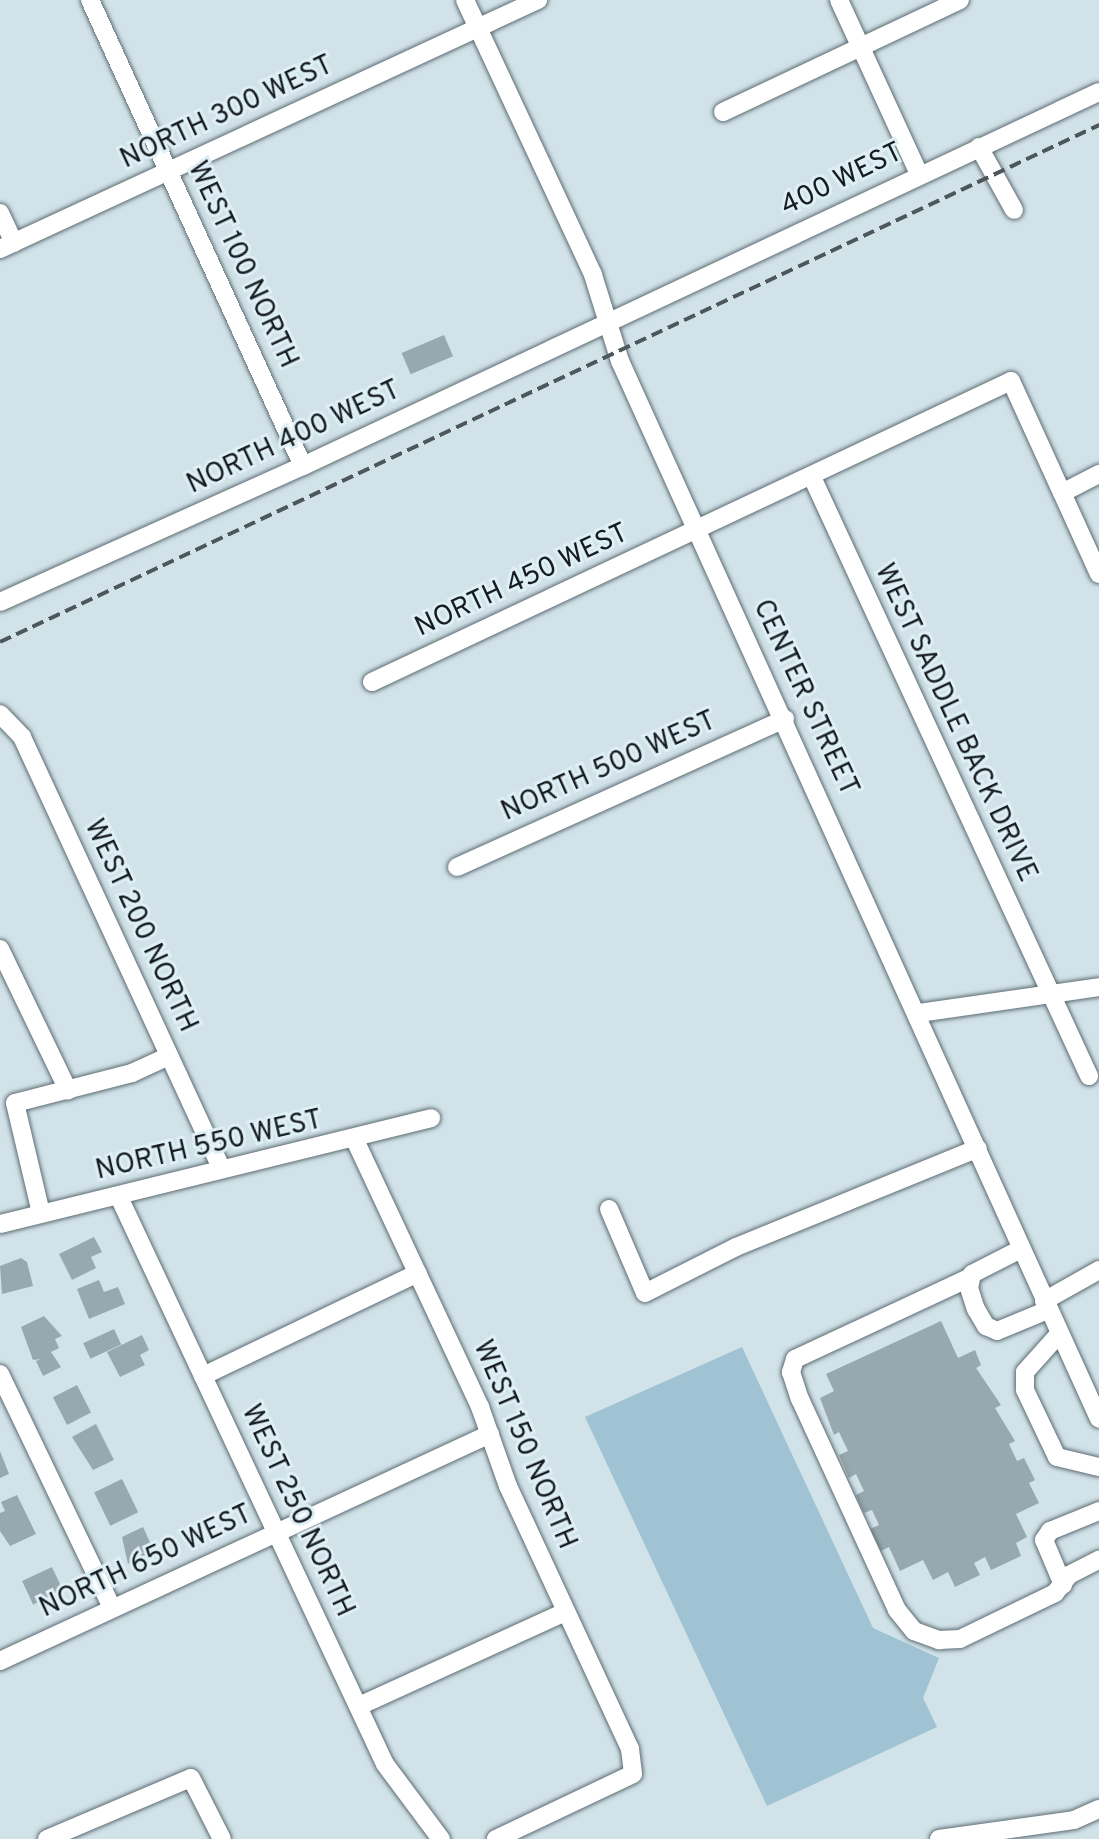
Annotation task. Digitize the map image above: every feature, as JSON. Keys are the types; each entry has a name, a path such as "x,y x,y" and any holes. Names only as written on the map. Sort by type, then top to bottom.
{"street":[{"name":"WEST 100 NORTH","path":"90,0 303,466"},
{"name":"CENTER STREET","path":"465,0 611,323 620,361 919,1013 1021,1249 1099,1419"},
{"name":"NORTH 300 WEST","path":"7,246 538,0"},
{"path":"839,0 919,174"},
{"path":"723,112 859,44 960,0"},
{"name":"400 WEST","path":"611,323 919,174 1099,92"},
{"path":"979,147 1014,210"},
{"path":"0,213 7,246"},
{"name":"NORTH 400 WEST","path":"0,602 611,323"},
{"name":"NORTH 450 WEST","path":"372,682 1011,381 1062,493"},
{"path":"1099,474 1062,493 1099,574"},
{"name":"WEST SADDLE BACK DRIVE","path":"812,477 1089,1076"},
{"name":"WEST 200 NORTH","path":"0,714 22,737 221,1167"},
{"name":"NORTH 500 WEST","path":"457,867 785,719"},
{"path":"0,949 68,1090"},
{"path":"919,1013 1099,987"},
{"path":"41,1213 15,1103 132,1073 169,1056"},
{"name":"NORTH 550 WEST","path":"0,1224 119,1197 221,1167 355,1140 431,1118"},
{"name":"WEST 150 NORTH","path":"355,1140 490,1434 508,1486 630,1749 633,1774 496,1839"},
{"path":"609,1209 645,1293 736,1247 978,1148"},
{"name":"WEST 250 NORTH","path":"119,1197 385,1764 441,1839"},
{"path":"1021,1249 971,1277 795,1359 793,1383 897,1610 914,1631 939,1640 960,1639 1063,1585 1069,1575 1099,1560"},
{"path":"971,1277 971,1297 990,1329 1005,1330 1099,1270"},
{"path":"203,1376 418,1273"},
{"path":"1059,1334 1025,1372 1025,1390 1057,1457 1099,1467"},
{"path":"0,1374 112,1608"},
{"name":"NORTH 650 WEST","path":"0,1661 490,1434"},
{"path":"1063,1585 1044,1540 1055,1528 1099,1511"},
{"path":"359,1706 565,1612"},
{"path":"47,1839 191,1778 222,1839"},
{"path":"939,1839 1074,1820 1099,1809"}],"shaded area":[{"path":"742,1347 873,1628 939,1658 923,1698 937,1727 767,1806 585,1417"}],"building":[{"path":"444,335 453,356 411,374 402,353"},
{"path":"94,1237 102,1252 91,1257 96,1268 72,1280 59,1254"},
{"path":"21,1258 27,1262 33,1286 2,1294 0,1266"},
{"path":"99,1280 104,1292 118,1287 125,1304 89,1319 77,1289"},
{"path":"44,1316 62,1336 55,1339 59,1348 51,1352 61,1367 43,1376 36,1361 41,1359 33,1360 21,1327"},
{"path":"941,1321 958,1358 975,1350 981,1365 976,1368 1001,1405 995,1408 1015,1441 1009,1444 1017,1461 1024,1458 1035,1480 1029,1483 1039,1503 1016,1514 1027,1537 1016,1543 1021,1556 991,1570 985,1557 974,1563 980,1575 955,1587 948,1572 933,1580 923,1560 900,1571 889,1547 881,1551 870,1529 879,1525 872,1510 864,1513 856,1495 864,1491 856,1474 849,1478 839,1455 848,1451 839,1432 834,1435 820,1398 834,1391 826,1374"},
{"path":"114,1329 121,1344 90,1359 83,1343"},
{"path":"142,1335 149,1350 140,1355 145,1365 120,1377 107,1352"},
{"path":"77,1385 91,1413 67,1425 53,1397"},
{"path":"96,1424 114,1460 93,1470 72,1437"},
{"path":"0,1451 9,1474 0,1478"},
{"path":"122,1479 138,1512 110,1526 94,1493"},
{"path":"17,1495 36,1534 10,1546 0,1531 0,1513 5,1511 1,1502"},
{"path":"143,1527 154,1551 128,1564 122,1537"},
{"path":"52,1567 63,1591 33,1605 22,1581"}],"railway":[{"path":"0,642 1099,125"}]}
